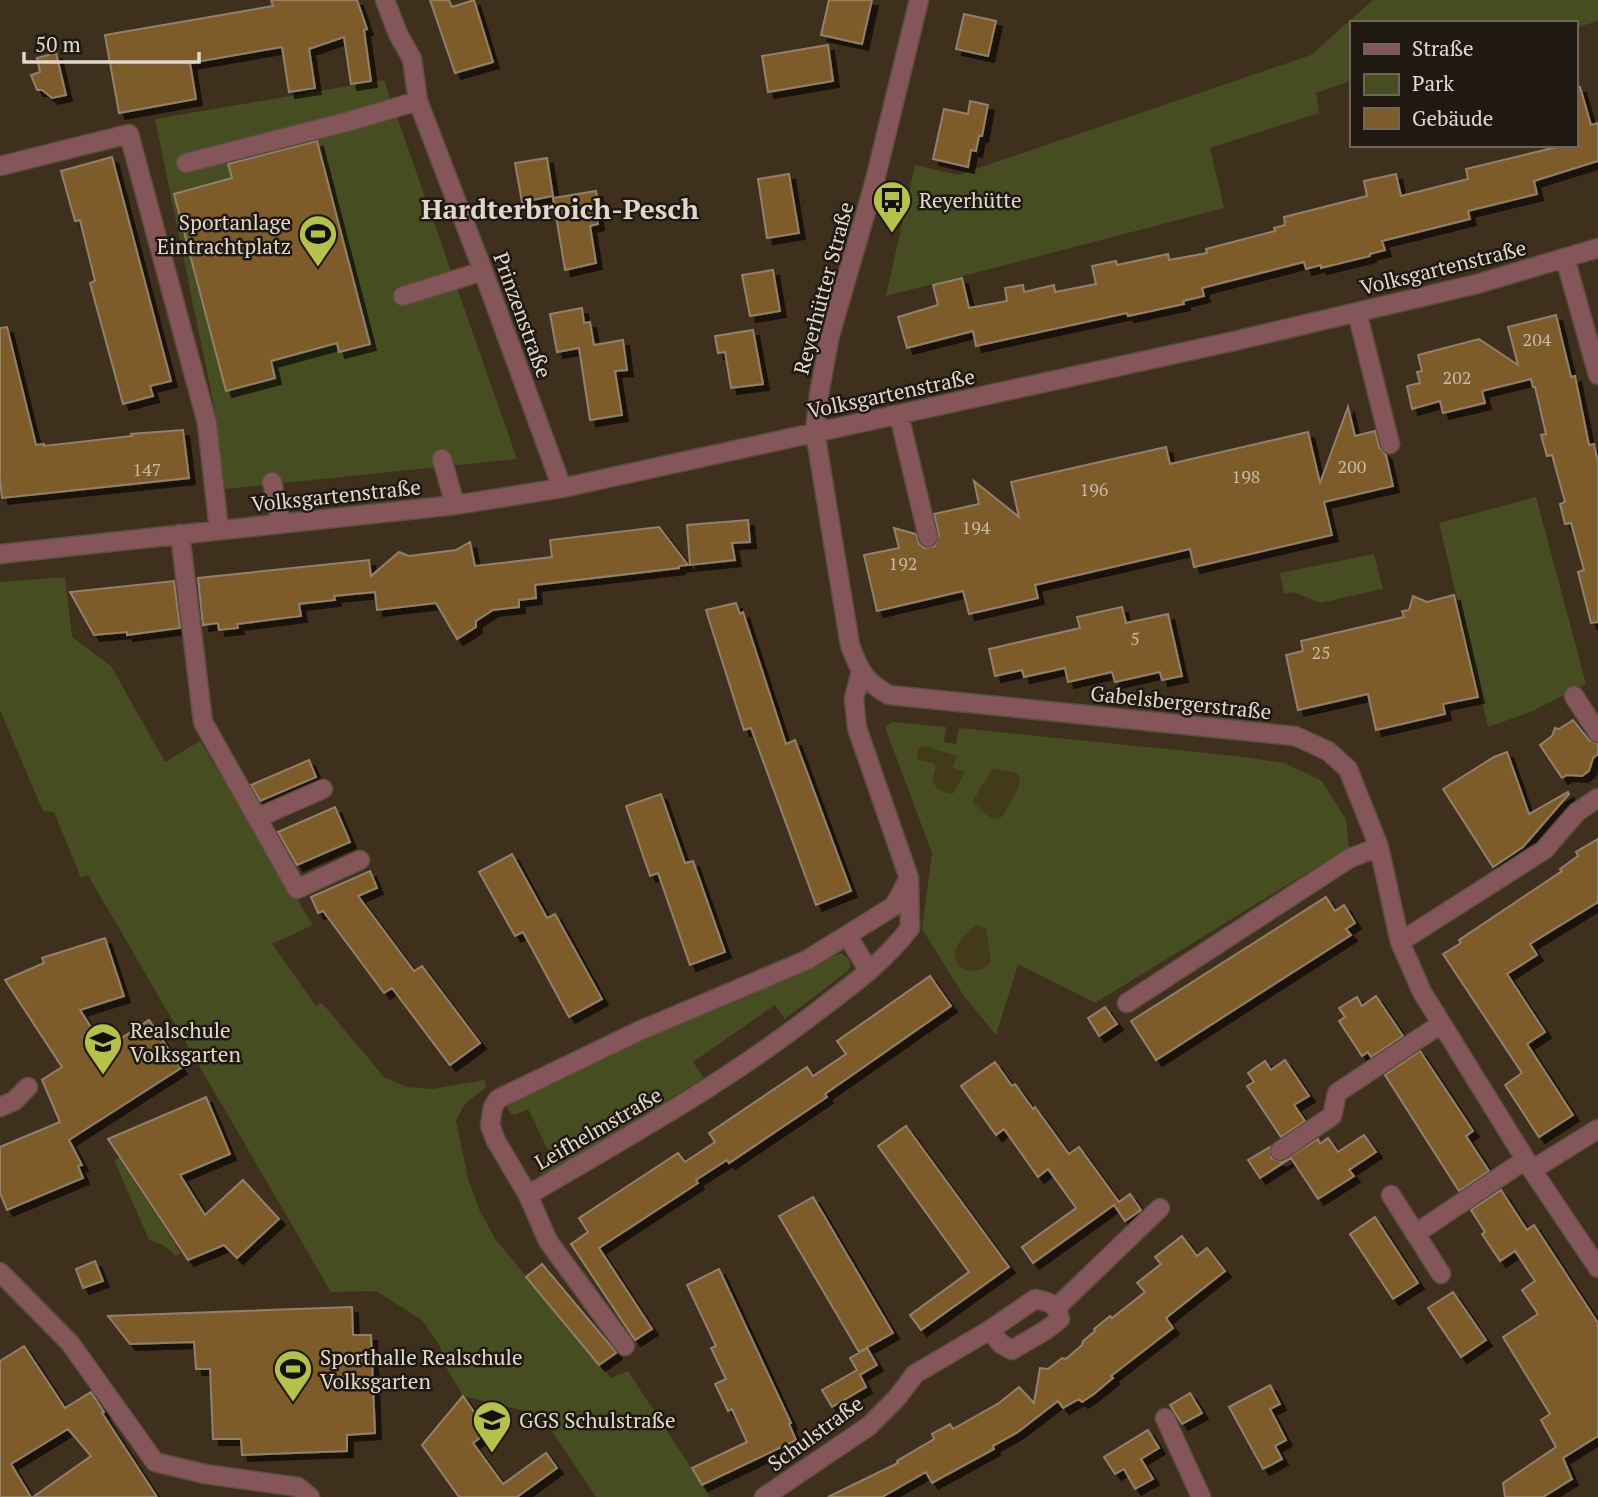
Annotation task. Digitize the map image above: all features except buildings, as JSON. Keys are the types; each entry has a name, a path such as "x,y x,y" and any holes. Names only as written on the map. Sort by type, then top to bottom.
{"street":[{"name":"Prinzenstraße","path":"385,0 398,34 412,59 418,101 562,488"},
{"name":"Reyerhütter Straße","path":"917,0 874,184 830,335 818,394 815,432 850,645 861,671 872,686 889,695 917,699"},
{"path":"186,163 418,101"},
{"path":"0,166 129,134 207,423 219,530"},
{"name":"Volksgartenstraße","path":"0,554 455,505 562,488 1357,312 1477,284 1598,248"},
{"path":"1565,258 1598,375"},
{"path":"403,296 483,271"},
{"path":"1357,312 1390,444"},
{"path":"899,415 928,537"},
{"path":"442,459 455,505"},
{"path":"272,482 281,524"},
{"path":"180,534 203,722 297,889 360,860"},
{"name":"Leifhelmstraße","path":"861,671 854,699 857,728 909,878 910,928 869,971 793,1030 686,1103 528,1195 490,1125 493,1107 498,1099 639,1031 807,960 894,906 909,878"},
{"path":"1574,696 1598,733"},
{"name":"Gabelsbergerstraße","path":"917,699 1296,736 1328,751 1348,769 1379,847 1400,942 1422,992 1529,1165 1598,1268"},
{"path":"257,818 323,789"},
{"path":"1400,942 1544,850 1577,813 1598,798"},
{"path":"1127,1003 1350,858 1379,847"},
{"path":"847,935 869,971"},
{"path":"1280,1151 1332,1116 1337,1093 1441,1024"},
{"path":"0,1107 14,1101 28,1087"},
{"path":"1415,1234 1529,1165 1598,1129"},
{"path":"528,1195 548,1241 625,1346"},
{"path":"1391,1195 1441,1274"},
{"path":"990,1330 1001,1344 1012,1350 1046,1330 1060,1319 1057,1307 1160,1208"},
{"path":"0,1272 70,1343 128,1428 155,1462 205,1474 298,1487 310,1497"},
{"name":"Schulstraße","path":"764,1497 869,1426 896,1399 915,1374 990,1330 1035,1299 1050,1301 1057,1307"},
{"path":"1165,1418 1201,1497"}],"green space":[{"path":"1373,0 1598,0 1598,21 1577,27 1577,21 1350,21 1350,81 1316,93 1319,113 1210,148 1224,208 886,296 915,165 958,175 1311,55"},
{"name":"Sportanlage Eintrachtplatz","path":"384,80 517,459 225,489 216,416 155,119"},
{"path":"1536,497 1586,684 1533,711 1488,727 1439,523"},
{"path":"1374,554 1383,589 1320,603 1294,592 1284,594 1280,573"},
{"path":"65,577 72,637 111,666 165,762 200,741 313,925 272,944 316,1006 322,1003 384,1077 407,1087 432,1089 484,1080 486,1087 465,1104 456,1120 468,1179 479,1209 496,1240 611,1378 628,1371 710,1497 596,1497 541,1415 463,1396 444,1364 440,1346 422,1320 376,1291 331,1292 88,875 81,878 54,812 43,811 0,710 0,582"},
{"path":"892,722 946,727 944,742 956,744 959,728 1285,763 1322,781 1346,819 1349,847 1095,1003 1011,961 1018,965 996,1035 964,996 922,929 932,853 886,730 886,726"},
{"path":"841,953 849,960 849,970 785,1019 775,1005 693,1062 704,1078 550,1172 544,1175 538,1172 538,1163 551,1156 528,1109 511,1114 507,1107 511,1101"},
{"path":"119,1158 181,1253 176,1256 163,1245 149,1240 114,1160"}],"sand":[{"path":"923,746 957,756 953,768 965,772 953,794 941,790 932,781 936,766 919,760 917,756 919,748"},
{"path":"993,768 1018,774 1020,782 1002,817 997,818 989,817 972,802"},
{"path":"976,925 986,929 991,962 979,970 965,970 956,961 955,955 960,941"}],"place":[{"name":"Reyerhütte","path":"892,234"},
{"name":"Sportanlage Eintrachtplatz","path":"318,268"},
{"name":"Realschule Volksgarten","path":"103,1076"},
{"name":"Sporthalle Realschule Volksgarten","path":"293,1403"},
{"name":"GGS Schulstraße","path":"492,1454"}],"district":[{"name":"Hardterbroich-Pesch","path":"560,208"}]}
